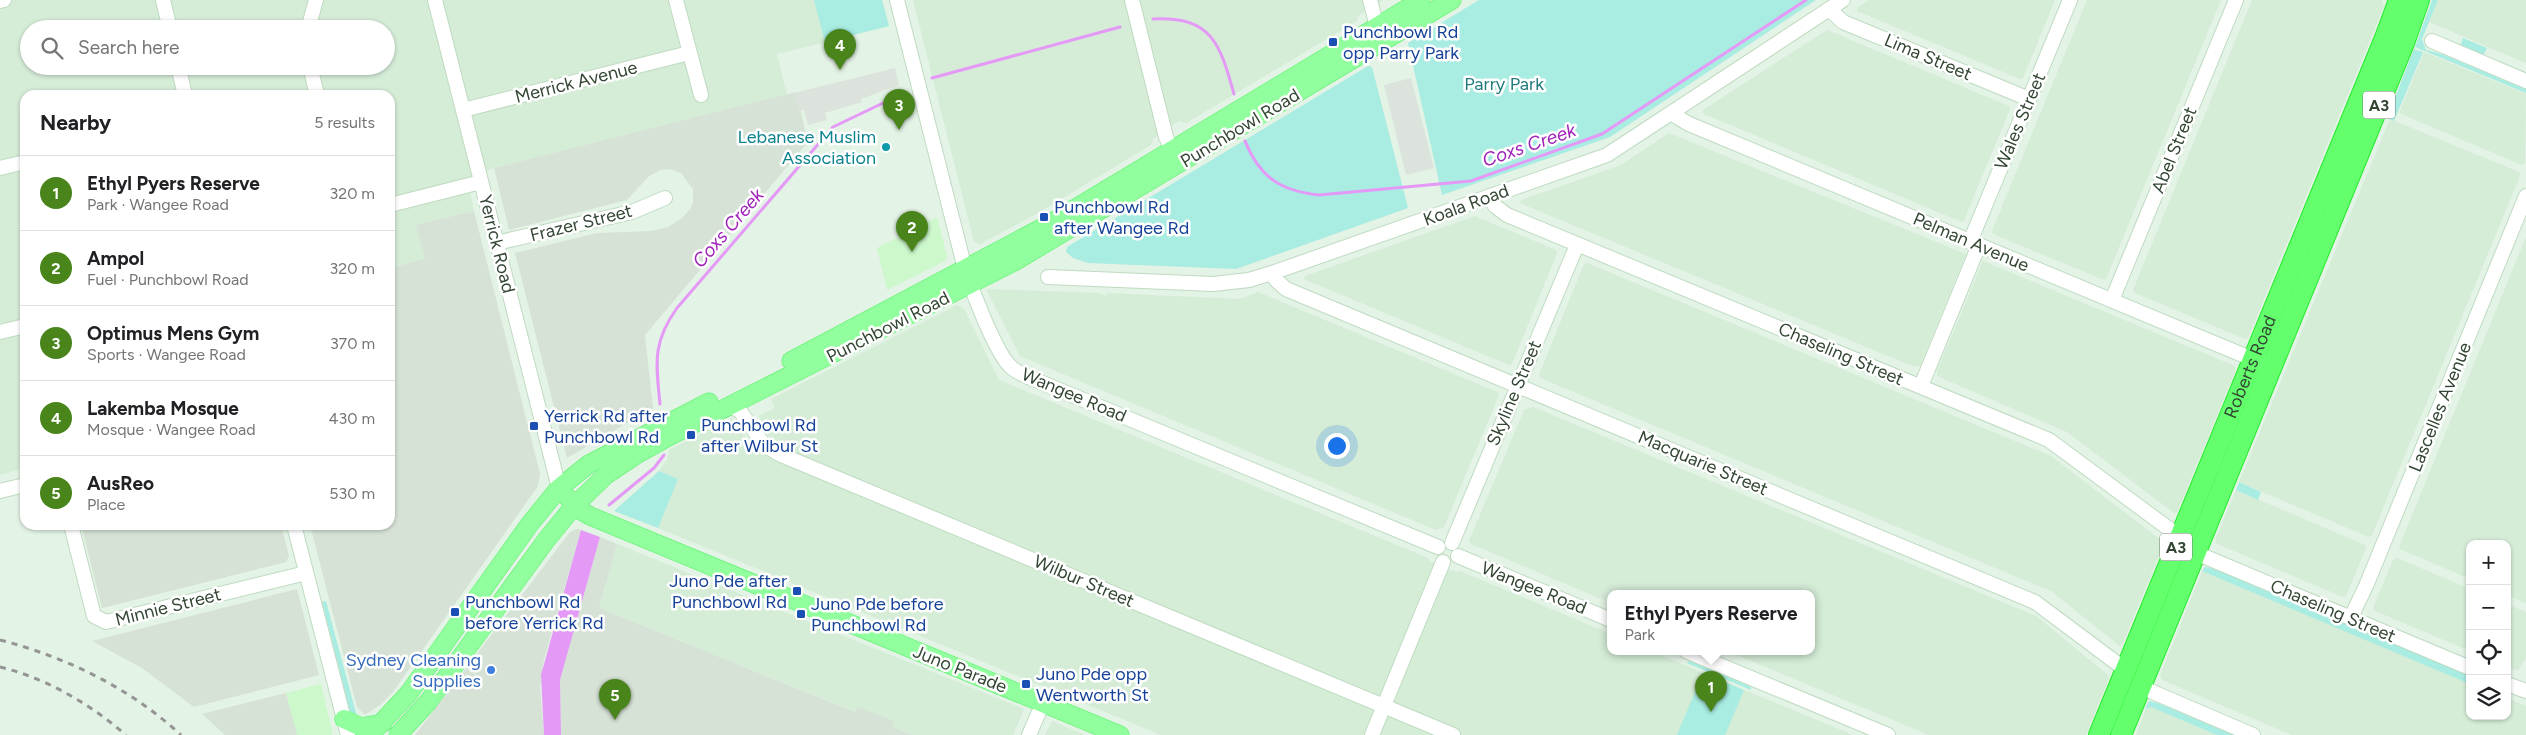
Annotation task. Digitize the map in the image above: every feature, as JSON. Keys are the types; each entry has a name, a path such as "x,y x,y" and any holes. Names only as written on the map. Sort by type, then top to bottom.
{"highway":[{"name":"Roberts Road","path":"2099,735 2399,0"},
{"name":"Roberts Road","path":"2121,735 2404,43 2419,0"}],"main road":[{"name":"Punchbowl Road","path":"398,735 428,702 547,539 574,506 601,480 636,455 968,277 1050,223 1421,0"},
{"name":"Punchbowl Road","path":"370,735 384,723 409,693 529,525 560,488 580,470 600,458 810,352 1072,229 1452,0"},
{"name":"Juno Parade","path":"560,488 574,506 590,516 1120,735"},
{"path":"346,727 361,727 384,723"}],"street":[{"path":"0,1 4,0"},
{"path":"163,0 168,20"},
{"path":"310,20 316,0"},
{"name":"Yerrick Road","path":"435,0 560,488"},
{"path":"676,0 701,95"},
{"name":"Wangee Road","path":"897,0 968,277 1003,356 1012,368 1021,374 1445,545"},
{"path":"1132,0 1166,137 1172,150"},
{"path":"1370,0 1377,26"},
{"name":"Koala Road","path":"1048,277 1213,284 1244,281 1272,274 1607,155 1843,0"},
{"name":"Wales Street","path":"1921,386 2029,99 2070,0"},
{"name":"Abel Street","path":"2112,300 2236,0"},
{"name":"Lima Street","path":"1829,9 1843,22 2029,99"},
{"path":"2432,42 2526,81"},
{"name":"Merrick Avenue","path":"463,110 690,53"},
{"path":"180,75 184,90"},
{"path":"312,75 316,90"},
{"name":"Pelman Avenue","path":"1672,114 1689,124 2272,367"},
{"path":"0,168 20,163"},
{"path":"395,204 481,182"},
{"name":"Chaseling Street","path":"1490,196 1495,206 1507,215 2054,443 2180,538"},
{"name":"Lascelles Avenue","path":"2351,618 2366,586 2526,196"},
{"name":"Frazer Street","path":"496,244 632,212 665,198"},
{"name":"Skyline Street","path":"1445,545 1518,385 1577,245"},
{"name":"Macquarie Street","path":"1272,274 1286,289 2035,602 2054,614 2126,670"},
{"path":"0,332 20,327"},
{"name":"Wilbur Street","path":"730,406 740,411 750,428 764,445 779,454 1453,735"},
{"path":"0,491 20,486"},
{"name":"Minnie Street","path":"72,530 94,616 106,622 306,573"},
{"path":"295,530 346,727"},
{"path":"1445,545 1458,550 1458,556 1450,563 1443,562 1438,558 1445,545"},
{"name":"Chaseling Street","path":"2196,553 2466,666"},
{"name":"Wangee Road","path":"1458,556 1607,618"},
{"path":"1372,735 1443,562"},
{"path":"1696,655 1888,735"},
{"path":"2511,685 2526,691"},
{"path":"2141,687 2253,735"},
{"path":"1029,735 1043,702"}],"shaded area":[{"path":"0,0 882,0 889,26 777,54 787,95 494,168 467,178 474,211 416,225 425,259 395,267 395,90 20,90 20,469 0,475"},
{"path":"913,0 1383,0 1359,15 1357,21 1186,123 1179,121 1153,139 1151,145 1036,214 980,244 974,242"},
{"path":"1869,0 2055,0 2023,78 2020,79 1857,11 1857,8"},
{"path":"2087,0 2221,0 2104,280 1993,234 1992,231"},
{"path":"2252,0 2381,0 2384,6 2248,338 2245,339 2135,293 2133,290"},
{"path":"2438,0 2526,0 2526,63 2429,22"},
{"path":"1827,30 2009,106 2010,109 1962,222 1704,114 1703,110"},
{"path":"2424,52 2526,94 2525,163 2522,165 2399,113"},
{"path":"895,68 899,85 861,99 862,102 825,113 827,120 808,125 804,110 798,111 794,93"},
{"path":"1411,78 1434,168 1406,175 1384,85"},
{"path":"796,92 808,142 645,335 653,408 567,458 515,253 597,233 652,231 668,227 682,218 690,209 693,203 693,189 681,173 670,169 660,170 649,176 627,200 509,230 494,168"},
{"path":"2390,119 2519,172 2520,176 2372,535 2369,537 2239,482"},
{"path":"1669,133 1966,254 1920,366 1912,366 1520,203 1521,200 1621,165"},
{"path":"474,211 540,474 538,486 393,692 380,705 365,715 357,707 311,530 395,530 395,267 425,259 416,225"},
{"path":"1475,216 1556,250 1557,253 1512,364 1509,365 1304,279 1305,276"},
{"path":"937,217 947,256 945,261 887,290 877,248"},
{"path":"2526,237 2526,603 2511,597 2511,540 2466,540 2466,577 2399,547"},
{"path":"1983,261 2235,366 2236,369 2177,513 2174,513 2067,432 1937,376 1937,371"},
{"path":"1587,263 2051,456 2164,544 2122,645 2120,646 2051,591 1540,378 1539,375 1584,264"},
{"path":"988,289 1099,293 1106,296 1108,293 1240,299 1258,292 1497,392 1499,395 1444,527 1436,530 1020,356 987,291"},
{"path":"957,305 964,309 999,380 1428,558 1429,561 1456,572 1460,571 1607,632 1607,655 1661,655 1853,735 1161,735 658,528 678,479 659,471 667,460 669,450 730,419 738,421 730,426 733,430 740,427 752,448 769,436 759,416 775,408 771,399"},
{"path":"1533,407 2036,616 2108,675 2109,678 2086,735 1929,735 1737,655 1815,655 1815,590 1607,590 1607,601 1471,544 1469,541 1524,410"},
{"path":"2236,490 2365,545 2366,548 2346,596 2343,597 2217,544 2215,540"},
{"path":"577,529 581,530 544,659 540,687 544,735 415,735 570,532"},
{"path":"82,530 282,530 289,556 286,562 102,608"},
{"path":"581,530 600,537 560,680 561,735 544,735 541,675"},
{"path":"600,537 617,544 599,608 855,712 858,707 894,721 892,727 911,735 561,735 560,680"},
{"path":"617,544 1024,709 1013,735 911,735 892,727 894,722 858,707 856,712 599,608"},
{"path":"2397,558 2466,587 2466,649 2375,611 2373,608 2393,560"},
{"path":"2206,571 2466,680 2466,720 2511,720 2511,700 2526,706 2526,735 2292,735 2162,680 2160,675 2202,572"},
{"path":"297,589 319,675 194,707 142,668 92,641"},
{"path":"2511,606 2526,612 2526,657 2518,671 2511,668"},
{"path":"321,684 333,735 297,735 286,693"},
{"path":"286,693 297,735 225,735 202,714"},
{"path":"2151,707 2217,735 2136,735 2146,709"},
{"path":"1052,721 1085,735 1045,735"}],"green space":[{"path":"814,0 882,0 889,26 825,42"},
{"name":"Parry Park","path":"1479,0 1816,0 1610,137 1442,195 1408,43"},
{"path":"2432,0 2438,0 2422,39 2426,50 2442,54 2526,89 2526,93 2415,47"},
{"path":"2463,38 2487,48 2483,56 2460,47"},
{"path":"2414,49 2423,52 2394,121 2387,118"},
{"path":"1368,66 1372,67 1408,208 1236,269 1088,263 1073,258 1066,252 1067,247"},
{"path":"659,471 678,479 658,528 614,511"},
{"path":"2239,482 2261,492 2258,500 2236,490"},
{"path":"2205,567 2212,568 2466,674 2466,682 2202,571"},
{"path":"326,601 359,721 351,715 322,602"},
{"path":"1689,661 1737,677 1740,682 1751,687 1751,690 1687,663"},
{"path":"1703,673 1744,690 1725,735 1677,735"},
{"path":"2149,701 2234,735 2217,735 2151,707 2145,709"}],"waterway":[{"name":"Coxs Creek","path":"1245,141 1258,164 1273,180 1283,186 1306,193 1319,195 1471,181 1602,134 1806,0"},
{"name":"Coxs Creek","path":"1153,19 1173,19 1189,22 1201,28 1218,48 1234,94"},
{"name":"Coxs Creek","path":"932,78 1120,27"},
{"name":"Coxs Creek","path":"660,404 657,377 658,354 663,332 677,308 833,127 904,93"},
{"name":"Coxs Creek","path":"609,505 654,468 664,455"}],"railway":[{"path":"0,640 49,655 96,676 140,703 181,735"},
{"path":"0,667 51,685 98,713 126,735"}],"place":[{"name":"Punchbowl Rd opp Parry Park","path":"1333,42"},
{"name":"Lakemba Mosque","path":"840,70"},
{"name":"Optimus Mens Gym","path":"899,130"},
{"name":"Lebanese Muslim Association","path":"886,147"},
{"name":"Punchbowl Rd after Wangee Rd","path":"1044,217"},
{"name":"Ampol","path":"912,252"},
{"name":"Yerrick Rd after Punchbowl Rd","path":"534,426"},
{"name":"Punchbowl Rd after Wilbur St","path":"691,435"},
{"name":"Juno Pde after Punchbowl Rd","path":"797,591"},
{"name":"Punchbowl Rd before Yerrick Rd","path":"455,612"},
{"name":"Juno Pde before Punchbowl Rd","path":"801,614"},
{"name":"Sydney Cleaning Supplies","path":"491,670"},
{"name":"Juno Pde opp Wentworth St","path":"1026,684"},
{"name":"Ethyl Pyers Reserve","path":"1711,712"},
{"name":"AusReo","path":"615,720"}]}
